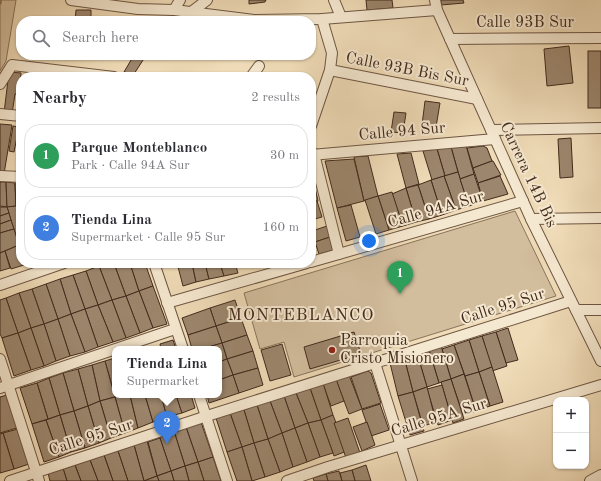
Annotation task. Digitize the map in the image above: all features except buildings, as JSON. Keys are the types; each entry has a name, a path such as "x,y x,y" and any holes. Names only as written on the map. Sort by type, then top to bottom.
{"street":[{"path":"71,0 91,1 138,9 174,10 217,16"},
{"path":"174,10 180,0"},
{"path":"190,13 207,0"},
{"path":"334,0 341,17"},
{"path":"316,19 436,5"},
{"name":"Carrera 14B Bis","path":"436,5 531,219 601,361"},
{"path":"316,111 330,70 332,53 322,19"},
{"name":"Calle 93B Sur","path":"450,39 601,38"},
{"path":"0,84 12,65 72,72"},
{"path":"255,72 259,66"},
{"name":"Calle 93B Bis Sur","path":"330,70 477,99"},
{"path":"0,114 16,116"},
{"name":"Calle 94 Sur","path":"316,154 493,135 601,128"},
{"path":"316,169 339,254"},
{"path":"0,176 16,177"},
{"name":"Calle 94A Sur","path":"316,261 523,201"},
{"path":"531,219 601,218"},
{"path":"0,285 49,268"},
{"path":"156,268 181,346"},
{"path":"167,304 290,268"},
{"name":"Calle 95 Sur","path":"10,481 38,477 207,416 571,300"},
{"path":"576,310 601,310"},
{"path":"122,346 175,328"},
{"path":"4,386 112,349"},
{"path":"0,359 4,386 38,477"},
{"path":"375,363 412,481"},
{"name":"Calle 95A Sur","path":"287,481 328,467 601,386"},
{"path":"200,398 227,481"},
{"path":"590,481 601,475"}],"shaded area":[{"path":"0,0 16,0 6,61 0,71"},
{"path":"515,211 556,296 294,377 284,342 260,349 244,293"}],"place":[{"name":"Parque Monteblanco","path":"400,294"},
{"name":"Parroquia Cristo Misionero","path":"332,350"},
{"name":"Tienda Lina","path":"167,444"}],"district":[{"name":"MONTEBLANCO","path":"301,315"}]}
